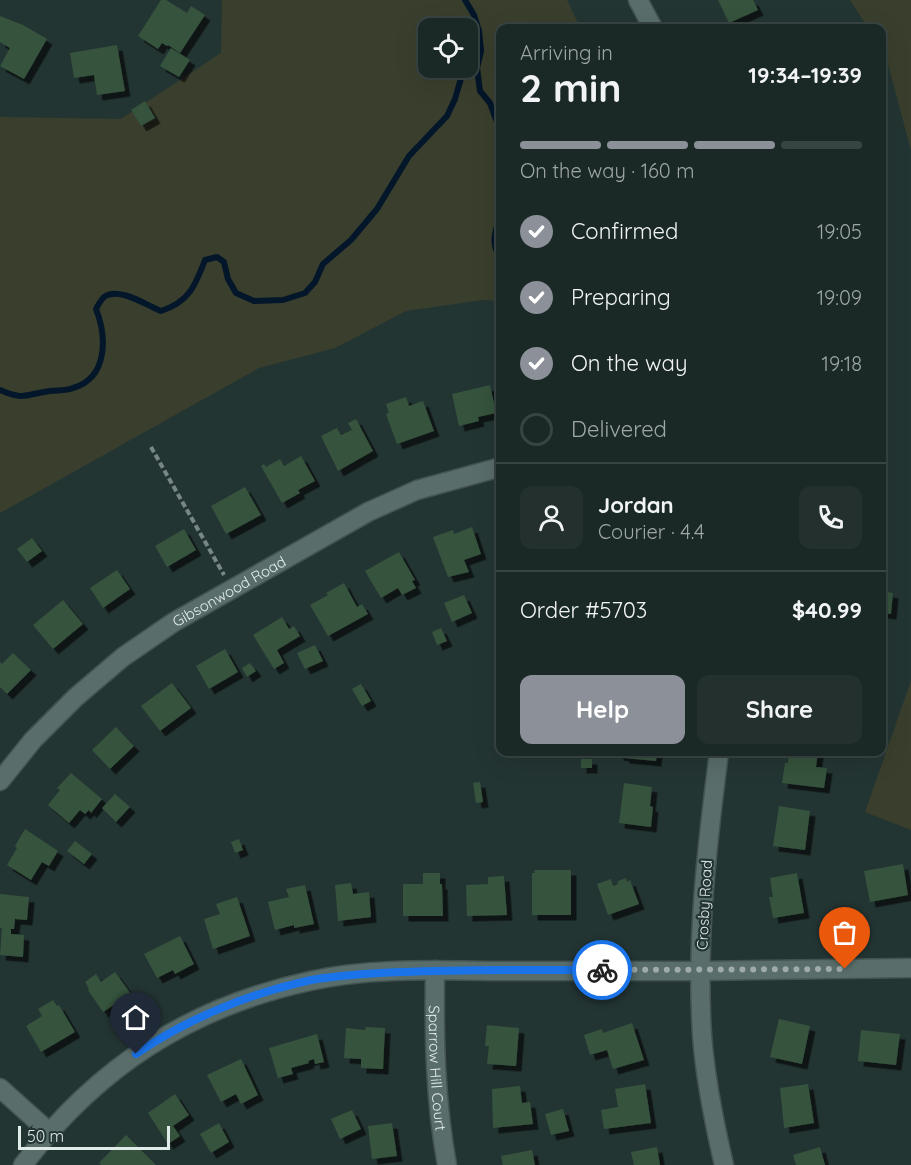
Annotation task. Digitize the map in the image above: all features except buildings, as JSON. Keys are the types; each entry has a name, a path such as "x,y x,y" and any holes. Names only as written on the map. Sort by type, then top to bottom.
{"street":[{"path":"638,0 651,24"},
{"name":"Gibsonwood Road","path":"0,781 33,740 76,697 123,657 174,622 368,512 417,490 496,468"},
{"name":"Crosby Road","path":"719,756 702,904 700,971 702,1036 710,1102 724,1165"},
{"path":"23,1165 48,1131 81,1098 117,1067 156,1041 205,1016 255,996 311,981 358,974 435,970 700,971 911,968"},
{"name":"Sparrow Hill Court","path":"435,970 434,1042 437,1089 447,1165"},
{"path":"0,1088 48,1131"}],"path":[{"path":"151,447 232,589"}],"green space":[{"path":"222,0 567,0 578,23 496,24 496,301 483,300 406,311 335,348 259,368 0,513 0,117 121,119 221,53"},
{"path":"850,0 911,0 911,150 886,57 886,24 865,24"},
{"path":"911,681 911,830 865,812"}],"waterway":[{"path":"465,0 475,18"},
{"path":"478,28 481,51 478,53"},
{"path":"481,51 477,68 480,91 490,103 496,119"},
{"path":"0,390 25,396 68,390 84,383 99,366 102,355 102,332 96,309 104,297 110,294 124,295 161,311 185,298 198,278 205,260 217,257 224,262 228,279 236,293 254,301 283,300 305,293 315,282 323,264 351,240 377,209 409,156 447,116 461,78"},
{"path":"496,229 496,248"}],"way so far":[{"path":"602,970 845,969"}],"route":[{"path":"136,1054 205,1016 255,996 311,981 358,974 435,970 602,970"}]}
